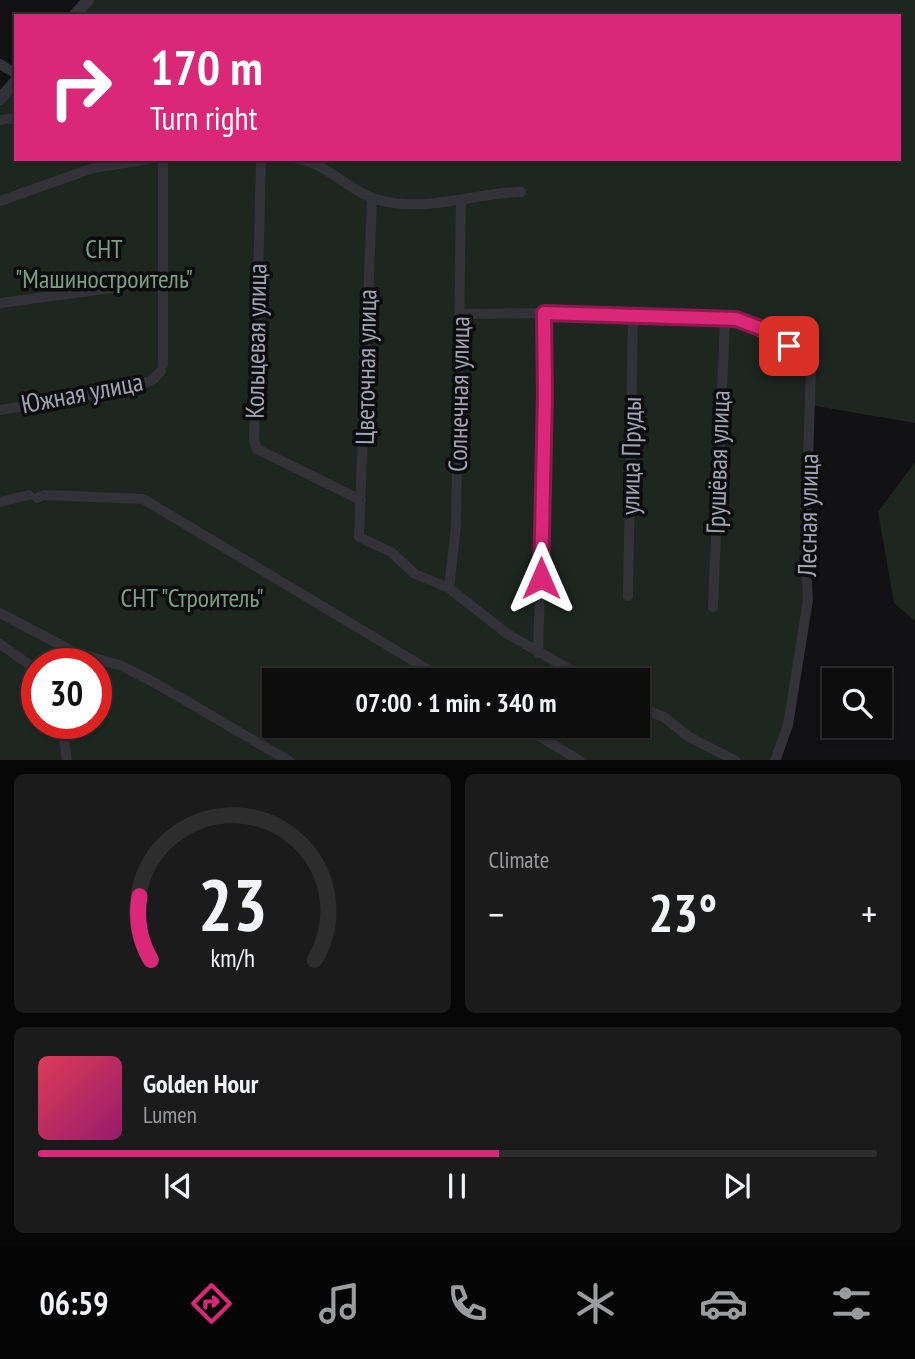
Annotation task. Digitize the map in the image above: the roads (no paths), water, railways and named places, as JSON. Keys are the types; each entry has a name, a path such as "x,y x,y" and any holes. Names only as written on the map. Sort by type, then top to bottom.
{"street":[{"path":"76,14 88,0"},
{"path":"0,99 14,83"},
{"path":"0,201 93,167 135,161"},
{"path":"0,303 164,281 163,161"},
{"name":"Кольцевая улица","path":"261,161 254,441 257,449 361,500"},
{"path":"303,161 344,179 372,198 419,205 461,201 497,192 521,192"},
{"name":"Цветочная улица","path":"372,198 359,537 391,552 415,574 449,588"},
{"name":"Солнечная улица","path":"449,588 456,526 461,201"},
{"name":"Южная улица","path":"0,410 135,387 154,379 162,368 164,281"},
{"path":"460,314 544,313 725,318"},
{"path":"538,653 545,394 544,313"},
{"name":"улица Пруды","path":"628,596 633,316"},
{"name":"Грушёвая улица","path":"713,607 725,318"},
{"name":"Лесная улица","path":"725,318 760,328 789,346 811,369 805,548 808,600 788,725 775,760"},
{"path":"0,502 44,495 143,499 425,668"},
{"path":"449,588 506,634 566,668"},
{"path":"0,613 74,652 122,666 287,760"},
{"path":"0,644 21,659"},
{"path":"650,711 664,717 689,737 734,760"},
{"path":"543,738 578,760"},
{"path":"64,739 67,760"}],"park label":[{"name":"СНТ \"Машиностроитель\"","path":"104,264"},
{"name":"СНТ \"Строитель\"","path":"192,598"}]}
